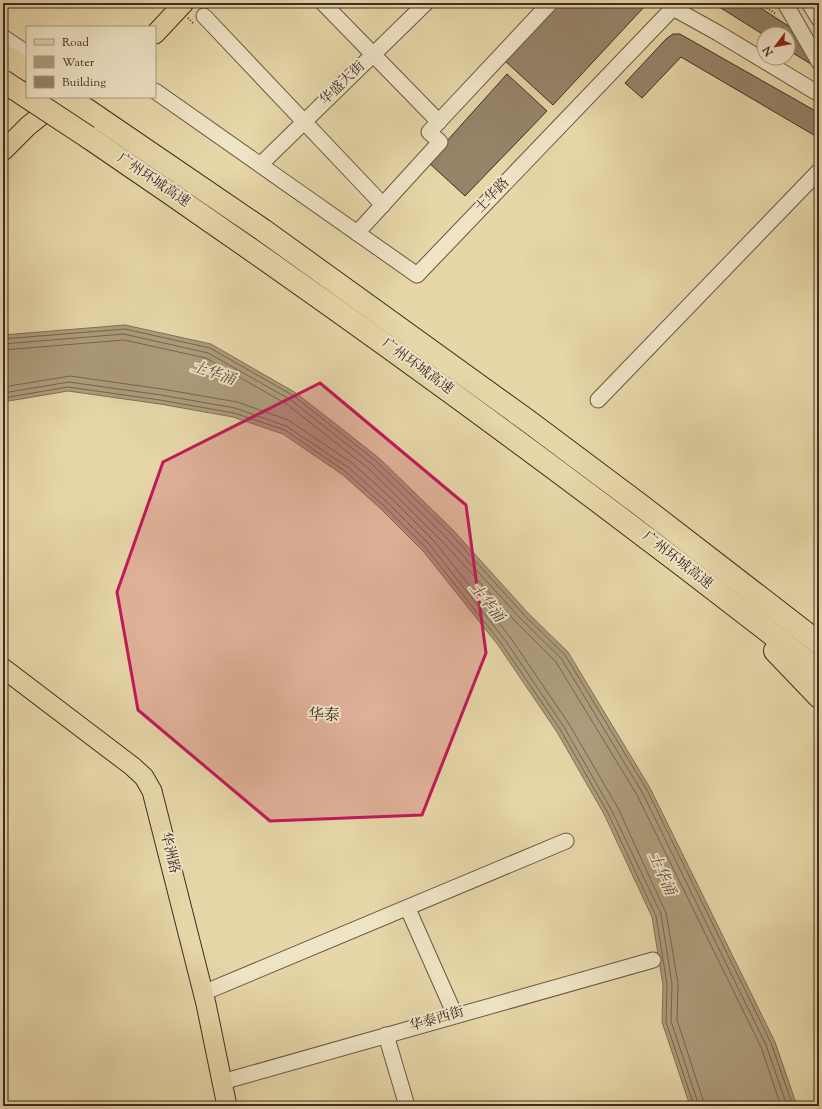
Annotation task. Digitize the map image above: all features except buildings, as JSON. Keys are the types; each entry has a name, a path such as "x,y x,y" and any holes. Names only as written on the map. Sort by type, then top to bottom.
{"highway":[{"path":"3,55 26,69"},
{"name":"广州环城高速","path":"3,81 26,96"},
{"name":"广州环城高速","path":"29,98 88,137 330,304 633,526 819,671"},
{"name":"广州环城高速","path":"70,98 270,235 639,504 819,643"},
{"path":"639,504 819,632"},
{"path":"633,526 751,627 819,697"}],"main road":[{"path":"156,33 185,4"},
{"path":"3,151 28,126 63,98"},
{"name":"华洲路","path":"3,668 132,766 144,777 148,784 156,801 203,993 227,1106"}],"street":[{"path":"323,3 439,122"},
{"name":"华盛大街","path":"261,164 426,3"},
{"path":"357,233 440,142 429,132 550,3"},
{"path":"785,3 819,62"},
{"path":"809,3 819,19"},
{"name":"土华路","path":"156,92 417,275 668,6 718,33 819,94"},
{"path":"204,16 383,205"},
{"path":"3,37 26,52"},
{"path":"598,400 819,171"},
{"path":"203,993 408,909 566,841"},
{"path":"408,909 456,1015"},
{"name":"华泰西街","path":"222,1082 653,960"},
{"path":"386,1035 407,1106"}],"highlighted area":[{"path":"320,383 466,505 486,653 422,815 270,821 138,710 117,592 163,462"}],"water":[{"name":"土华涌","path":"125,325 211,344 296,393 379,458 453,530 528,613 568,652 650,788 775,1042 797,1106 690,1106 662,1022 663,985 652,917 604,814 557,732 498,645 423,551 381,509 343,475 283,434 233,417 160,404 68,391 3,402 3,335"}],"district":[{"name":"华泰","path":"324,716"}]}
